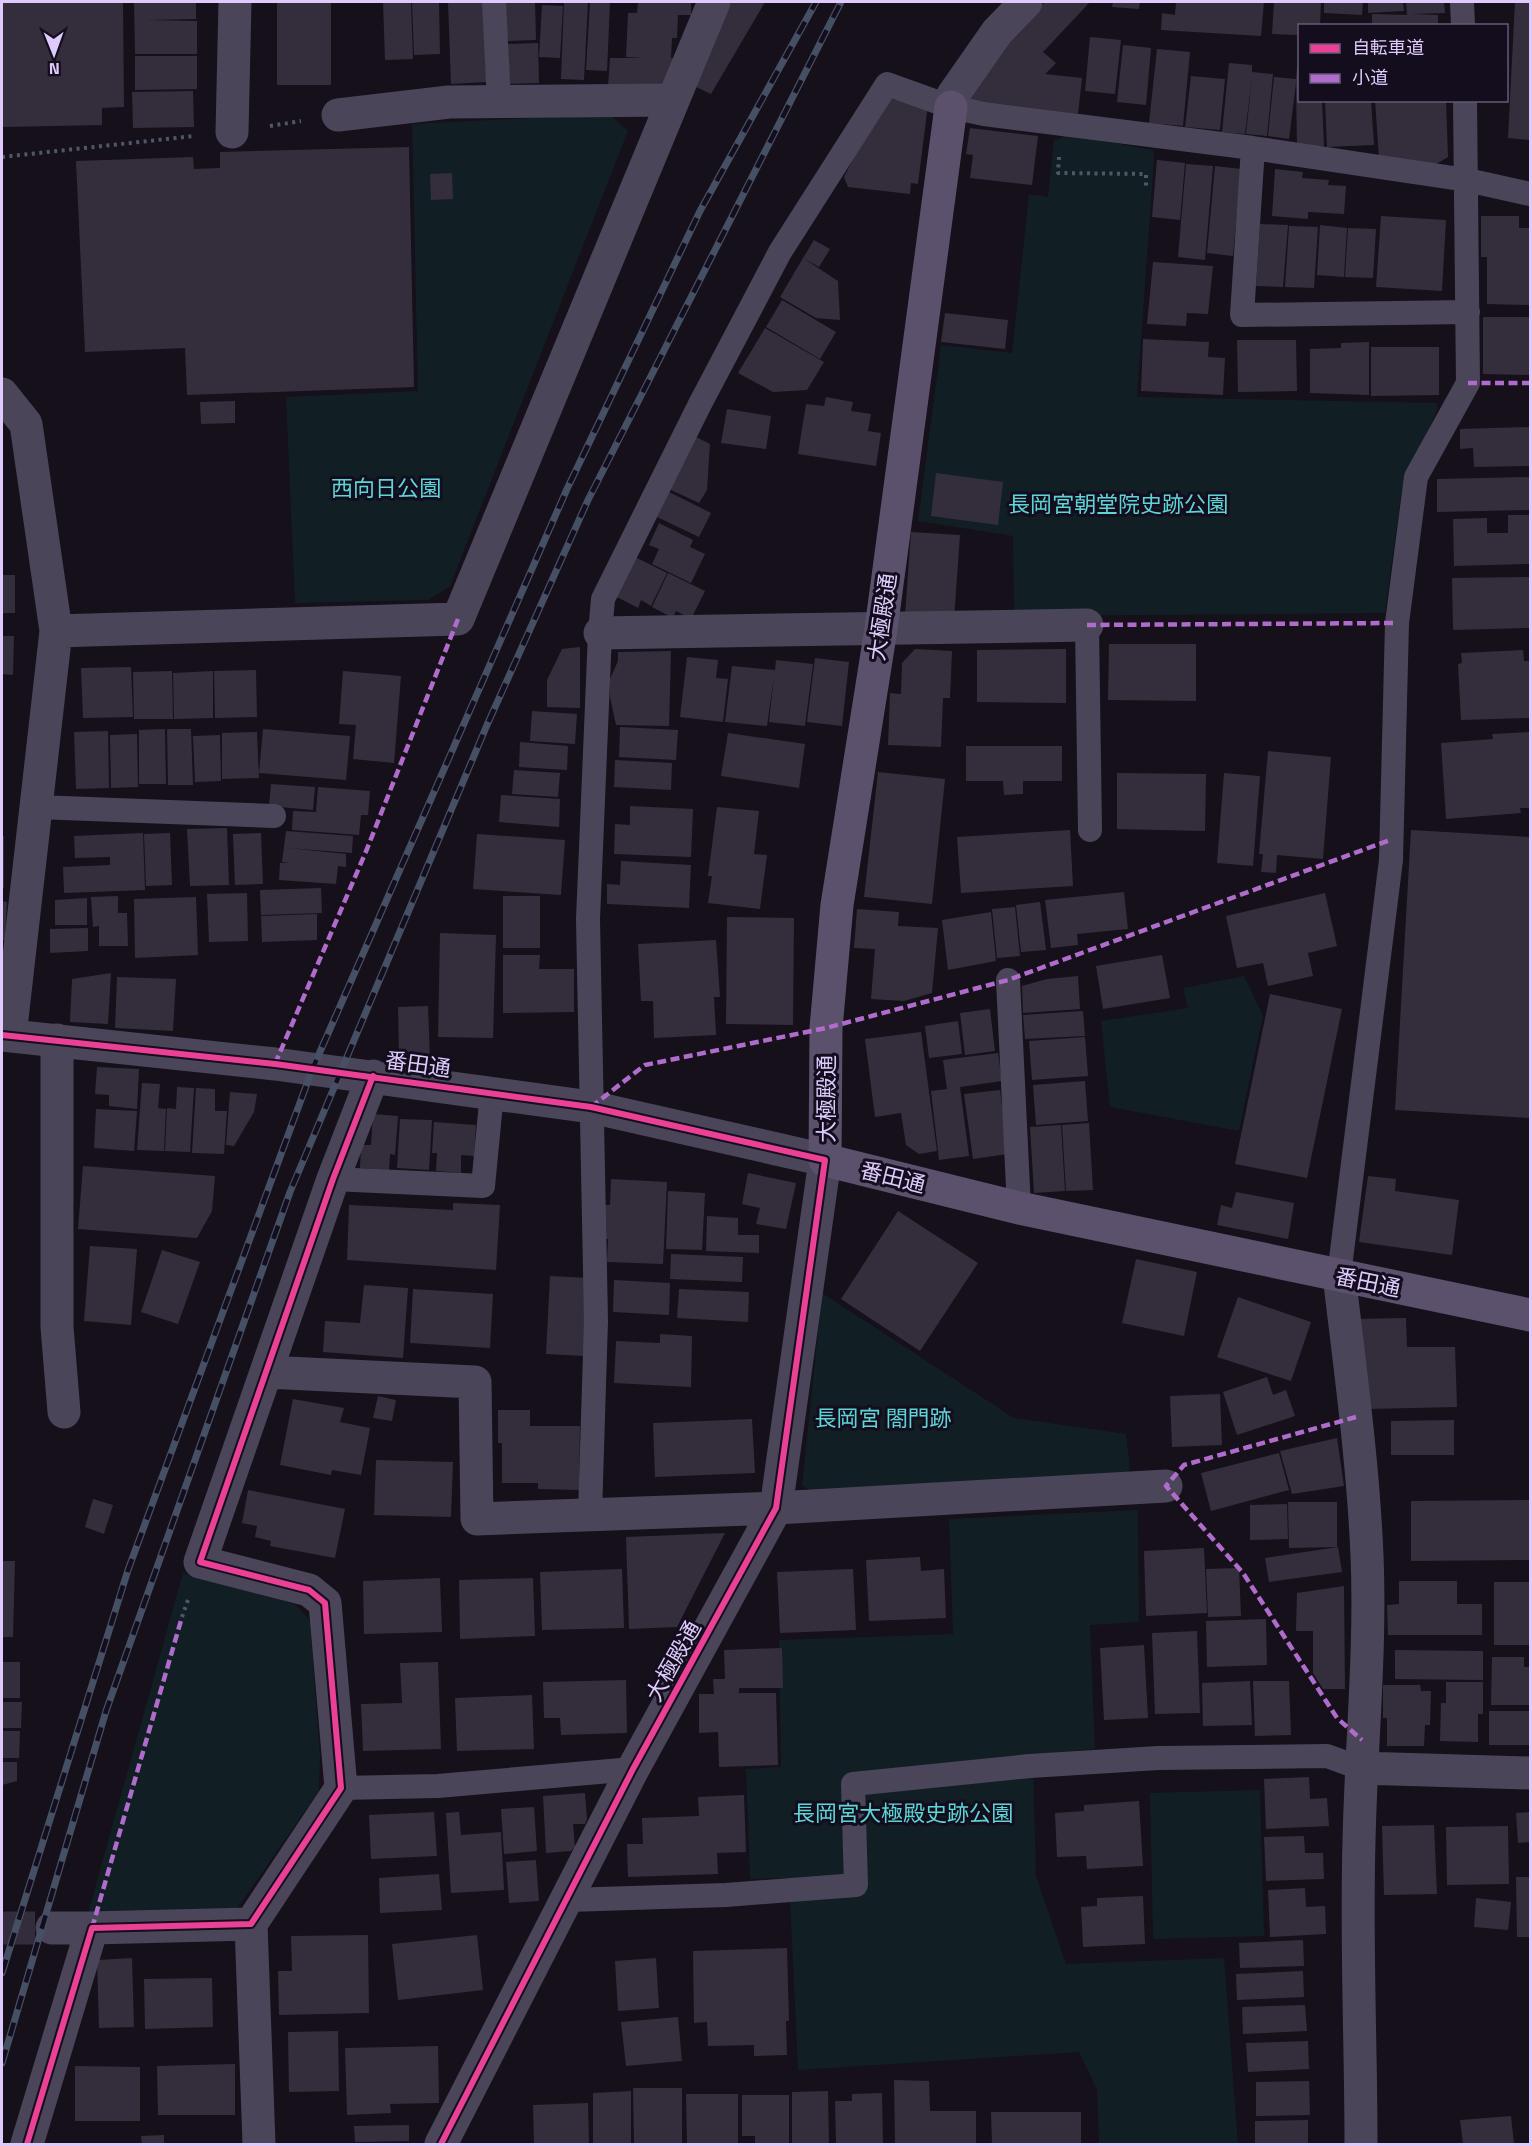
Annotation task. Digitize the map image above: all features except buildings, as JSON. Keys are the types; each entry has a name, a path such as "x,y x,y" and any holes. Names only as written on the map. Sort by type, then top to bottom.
{"main road":[{"name":"大極殿通","path":"825,1160 826,1028 837,905 881,629 951,107"},
{"name":"番田通","path":"825,1160 1019,1208 1530,1315"}],"street":[{"path":"232,132 235,2"},
{"path":"56,631 458,619 714,2"},
{"name":"大極殿通","path":"951,107 953,95 997,32 1026,2"},
{"path":"338,115 449,102 672,100"},
{"path":"2,394 26,424 56,631 6,1035"},
{"path":"600,633 1087,625"},
{"name":"番田通","path":"6,1035 372,1076 591,1107 825,1160"},
{"path":"57,1040 57,1327 63,1412"},
{"path":"259,2145 251,1924 341,1788 325,1603 309,1590 200,1562 333,1179 372,1076"},
{"name":"大極殿通","path":"441,2145 633,1769 776,1508 825,1160"},
{"path":"1339,1275 1356,1417 1367,1555 1368,1640 1360,1768 1358,1877 1361,2145"},
{"path":"266,1371 475,1382 477,1519 776,1508 1166,1486"},
{"path":"1360,1768 1530,1773"},
{"path":"52,1928 251,1924"},
{"path":"27,2145 92,1928"}],"lane":[{"path":"494,2 499,102"},
{"path":"1462,2 1463,24"},
{"path":"590,1514 596,1321 588,919 603,599 699,404 780,252 887,84 951,107 984,114 1253,148 1467,180 1530,194"},
{"path":"1339,1275 1391,860 1397,623 1416,477 1468,383 1465,102"},
{"path":"1253,148 1242,315 1468,312"},
{"path":"1087,625 1090,830"},
{"path":"36,807 274,816"},
{"path":"1008,980 1019,1208"},
{"path":"333,1179 483,1186 492,1093"},
{"path":"568,1900 726,1895 856,1885 853,1784 1030,1766 1158,1758 1327,1756 1360,1768"},
{"path":"341,1788 438,1786 633,1769"}],"path":[{"path":"2,157 132,143"},
{"path":"1058,173 1146,174 1146,186"}],"green space":[{"name":"西向日公園","path":"610,114 628,131 450,586 428,600 295,603 286,397 418,391 412,124"},
{"name":"長岡宮朝堂院史跡公園","path":"1069,135 1153,150 1137,397 1437,403 1437,410 1401,494 1385,613 1014,616 1013,536 918,521 941,345 1012,353 1029,194 1048,197 1054,140"},
{"path":"1244,976 1263,1015 1239,1131 1110,1107 1101,1021 1188,1008 1183,988"},
{"name":"長岡宮 閤門跡","path":"822,1293 1014,1418 1126,1434 1130,1469 1126,1477 818,1494 802,1486"},
{"name":"長岡宮大極殿史跡公園","path":"1138,1510 1139,1622 1090,1625 1095,1749 1033,1755 1036,1876 1066,1964 1224,1958 1238,2144 1099,2144 1097,2090 1079,2052 798,2070 789,1878 750,1879 746,1769 781,1767 779,1640 953,1634 949,1519"},
{"path":"183,1573 295,1604 310,1621 320,1757 319,1791 236,1910 88,1913"},
{"path":"1260,1790 1264,1936 1153,1939 1150,1793"}],"tunnel":[{"path":"2,1928 52,1928"}],"railway":[{"path":"2,1973 128,1570 312,1070 567,489 700,211 816,2"},
{"path":"2,2063 106,1711 290,1192 487,725 588,500 841,2"}],"marked path":[{"path":"1468,383 1530,383"},
{"path":"275,1064 367,849 458,619"},
{"path":"1087,625 1397,623"},
{"path":"591,1107 645,1065 826,1028 1008,980 1390,840"},
{"path":"1356,1417 1184,1465 1166,1486 1243,1573 1337,1718 1362,1740"},
{"path":"92,1928 182,1617"}],"cycle path":[{"path":"2,1035 275,1064 591,1107 825,1160 776,1508 633,1769 441,2144"},
{"path":"27,2144 92,1928 251,1924 341,1788 325,1603 309,1590 200,1562 333,1179 373,1076"}]}
